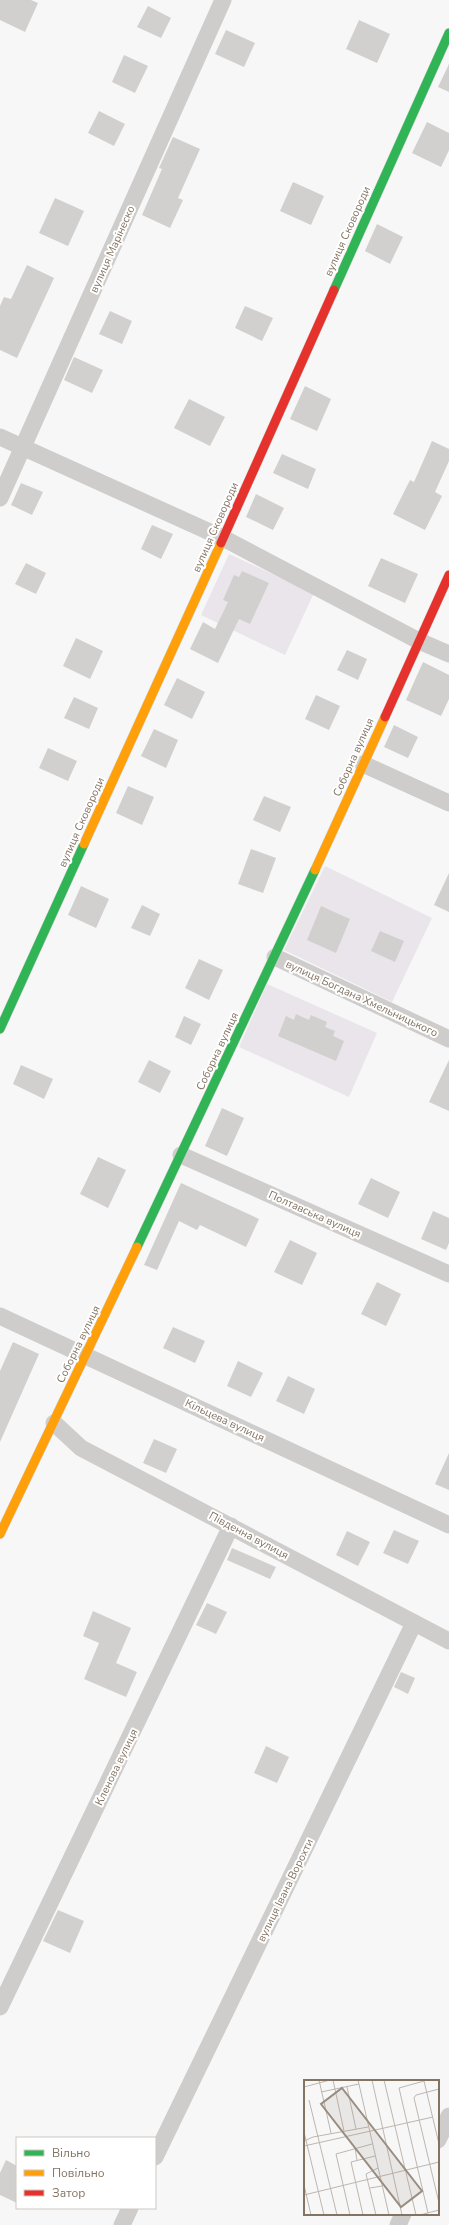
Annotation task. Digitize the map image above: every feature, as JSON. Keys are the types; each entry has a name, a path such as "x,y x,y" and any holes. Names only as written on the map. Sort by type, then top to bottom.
{"street":[{"name":"вулиця Марінеско","path":"0,498 223,0"},
{"name":"вулиця Сковороди","path":"0,1029 223,538 449,33"},
{"path":"0,437 223,538 418,641 449,654"},
{"name":"Соборна вулиця","path":"0,1534 275,957 449,575"},
{"path":"363,764 449,803"},
{"name":"вулиця Богдана Хмельницького","path":"275,957 449,1039"},
{"name":"Полтавська вулиця","path":"181,1155 449,1274"},
{"name":"Кільцева вулиця","path":"0,1316 449,1525"},
{"name":"Південна вулиця","path":"54,1423 81,1448 449,1641"},
{"name":"Кленова вулиця","path":"0,2007 231,1526"},
{"name":"вулиця Івана Ворохти","path":"156,2155 414,1623"},
{"path":"439,2138 449,2116"},
{"path":"122,2225 130,2209"},
{"path":"398,2225 403,2215"}],"shaded area":[{"path":"229,554 314,593 285,655 201,615"},
{"path":"325,866 432,918 392,1002 284,950"},
{"path":"267,984 377,1033 349,1097 239,1047"}],"building":[{"path":"0,0 31,0 38,3 25,32 0,20"},
{"path":"148,6 171,18 161,38 137,27"},
{"path":"359,20 390,34 377,63 346,49"},
{"path":"226,30 255,43 244,67 215,54"},
{"path":"124,55 148,66 135,93 112,82"},
{"path":"449,64 449,92 438,87"},
{"path":"99,111 125,124 114,146 88,133"},
{"path":"427,122 449,133 449,150 441,167 412,153"},
{"path":"173,137 200,149 178,198 183,200 170,228 142,215 162,169 159,168"},
{"path":"293,182 324,196 311,225 280,211"},
{"path":"55,198 84,211 68,246 39,233"},
{"path":"377,224 403,237 390,264 365,251"},
{"path":"27,265 54,278 17,358 0,350 0,306 4,297 11,299"},
{"path":"245,306 273,318 262,341 235,328"},
{"path":"110,311 132,321 122,344 99,334"},
{"path":"74,357 103,370 92,393 64,380"},
{"path":"305,386 331,399 317,431 290,419"},
{"path":"189,399 225,417 210,446 174,428"},
{"path":"432,441 449,449 449,461 435,492 442,496 425,530 393,514 410,480 414,482"},
{"path":"282,454 316,469 308,489 273,473"},
{"path":"21,483 43,492 32,515 11,505"},
{"path":"256,494 284,508 273,530 246,517"},
{"path":"152,525 173,534 161,559 141,549"},
{"path":"381,558 418,574 405,603 368,586"},
{"path":"26,563 46,573 36,594 15,584"},
{"path":"242,571 269,583 250,624 239,619 218,663 190,649 203,622 215,629 228,602 223,600 234,575 239,577"},
{"path":"76,638 103,651 90,679 63,666"},
{"path":"347,650 367,659 358,680 337,670"},
{"path":"423,662 449,675 449,699 441,716 406,700"},
{"path":"177,678 205,692 192,719 164,705"},
{"path":"316,695 340,706 329,730 305,719"},
{"path":"74,697 98,708 89,729 64,718"},
{"path":"394,725 418,737 408,758 384,747"},
{"path":"154,729 178,740 166,768 141,756"},
{"path":"48,748 77,761 68,781 39,768"},
{"path":"128,786 154,797 142,825 116,813"},
{"path":"264,796 291,807 280,832 253,820"},
{"path":"251,849 276,858 263,893 238,884"},
{"path":"449,873 449,912 434,905"},
{"path":"81,886 109,899 96,928 68,915"},
{"path":"142,905 160,914 150,936 131,928"},
{"path":"321,906 350,919 336,953 307,940"},
{"path":"380,931 404,941 395,962 371,951"},
{"path":"199,959 223,970 209,1000 185,988"},
{"path":"296,1014 309,1020 311,1015 327,1022 325,1027 335,1031 333,1036 344,1041 336,1061 278,1036 286,1016 294,1020"},
{"path":"184,1016 201,1024 191,1045 175,1037"},
{"path":"149,1060 171,1071 160,1093 138,1082"},
{"path":"449,1060 449,1111 429,1102"},
{"path":"21,1065 53,1079 44,1099 13,1084"},
{"path":"222,1108 244,1118 227,1156 205,1146"},
{"path":"98,1157 126,1170 108,1208 80,1194"},
{"path":"371,1178 400,1192 388,1218 358,1204"},
{"path":"181,1183 259,1219 246,1247 200,1225 197,1230 179,1221 157,1270 144,1265"},
{"path":"433,1211 449,1218 449,1243 446,1250 421,1239"},
{"path":"290,1240 317,1253 302,1285 274,1272"},
{"path":"377,1282 401,1294 386,1326 361,1314"},
{"path":"173,1327 205,1341 195,1363 163,1348"},
{"path":"13,1342 39,1354 0,1442 0,1371"},
{"path":"238,1361 263,1373 251,1397 227,1386"},
{"path":"288,1376 315,1389 304,1414 276,1401"},
{"path":"154,1439 177,1449 166,1473 143,1463"},
{"path":"449,1453 449,1490 435,1484"},
{"path":"394,1530 419,1541 408,1564 383,1553"},
{"path":"347,1531 370,1542 358,1566 336,1555"},
{"path":"232,1548 276,1567 270,1579 227,1560"},
{"path":"207,1603 227,1612 216,1634 196,1625"},
{"path":"93,1611 131,1628 116,1663 137,1672 126,1697 84,1679 99,1643 83,1636"},
{"path":"401,1672 415,1678 408,1694 394,1687"},
{"path":"266,1746 289,1757 277,1783 254,1773"},
{"path":"58,1910 84,1921 70,1953 43,1941"},
{"path":"6,2160 16,2165 16,2203 0,2195 0,2173"}],"traffic: fast":[{"path":"334,290 449,33"},
{"path":"0,1029 84,844"},
{"path":"137,1247 315,870"}],"traffic: slow":[{"path":"84,844 221,543"},
{"path":"315,870 385,717"},
{"path":"0,1534 137,1247"}],"traffic: jam":[{"path":"221,543 334,290"},
{"path":"385,717 449,575"}]}
